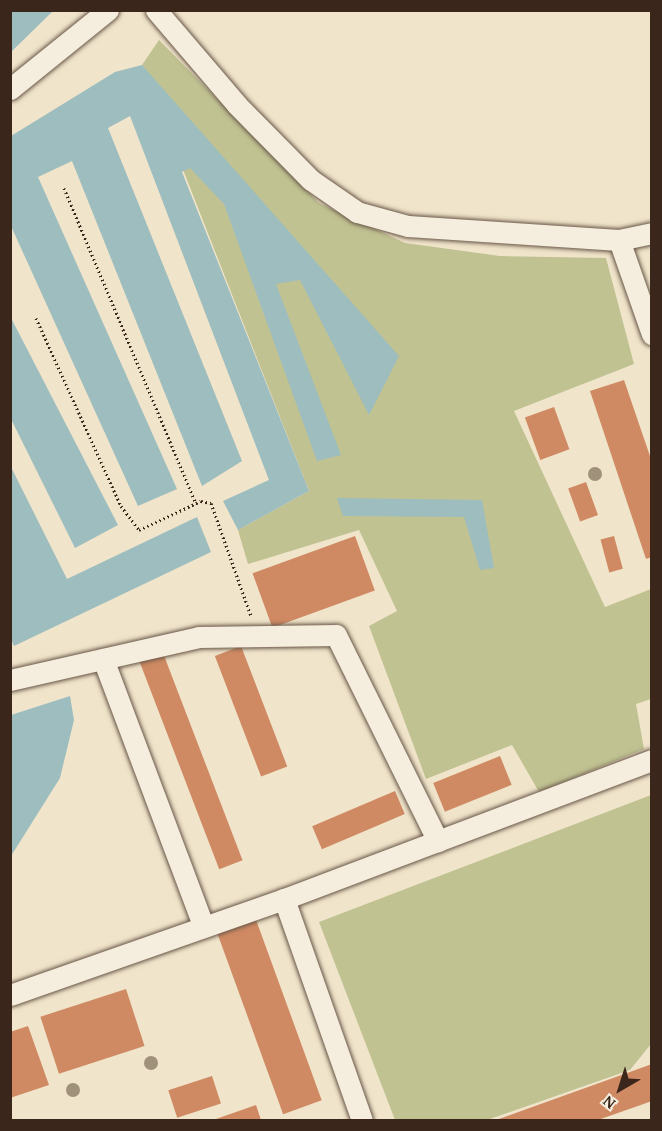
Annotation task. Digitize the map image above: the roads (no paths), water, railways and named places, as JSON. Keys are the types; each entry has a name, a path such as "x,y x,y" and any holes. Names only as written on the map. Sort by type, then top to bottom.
{"lane":[{"path":"10,89 108,10"},
{"path":"156,10 237,105 311,180 357,212 408,226 618,240 651,233"},
{"path":"618,240 651,334"},
{"path":"10,680 199,638 336,635 438,841"},
{"path":"103,659 204,927"},
{"path":"10,995 284,899 651,760"},
{"path":"284,899 362,1120"}],"water":[{"path":"11,10 53,10 53,11 11,52"},
{"path":"142,65 399,356 369,415 300,280 276,284 341,455 317,461 224,204 190,168 182,172 309,491 238,530 223,501 269,480 130,116 108,128 242,461 202,486 72,161 38,177 177,489 138,506 11,226 11,136 115,72"},
{"path":"10,316 118,525 75,548 11,419"},
{"path":"10,465 67,579 197,517 211,552 14,646 10,637"},
{"path":"337,498 482,500 494,568 480,570 464,517 343,516"},
{"path":"70,696 74,720 60,778 11,856 11,715"}]}
